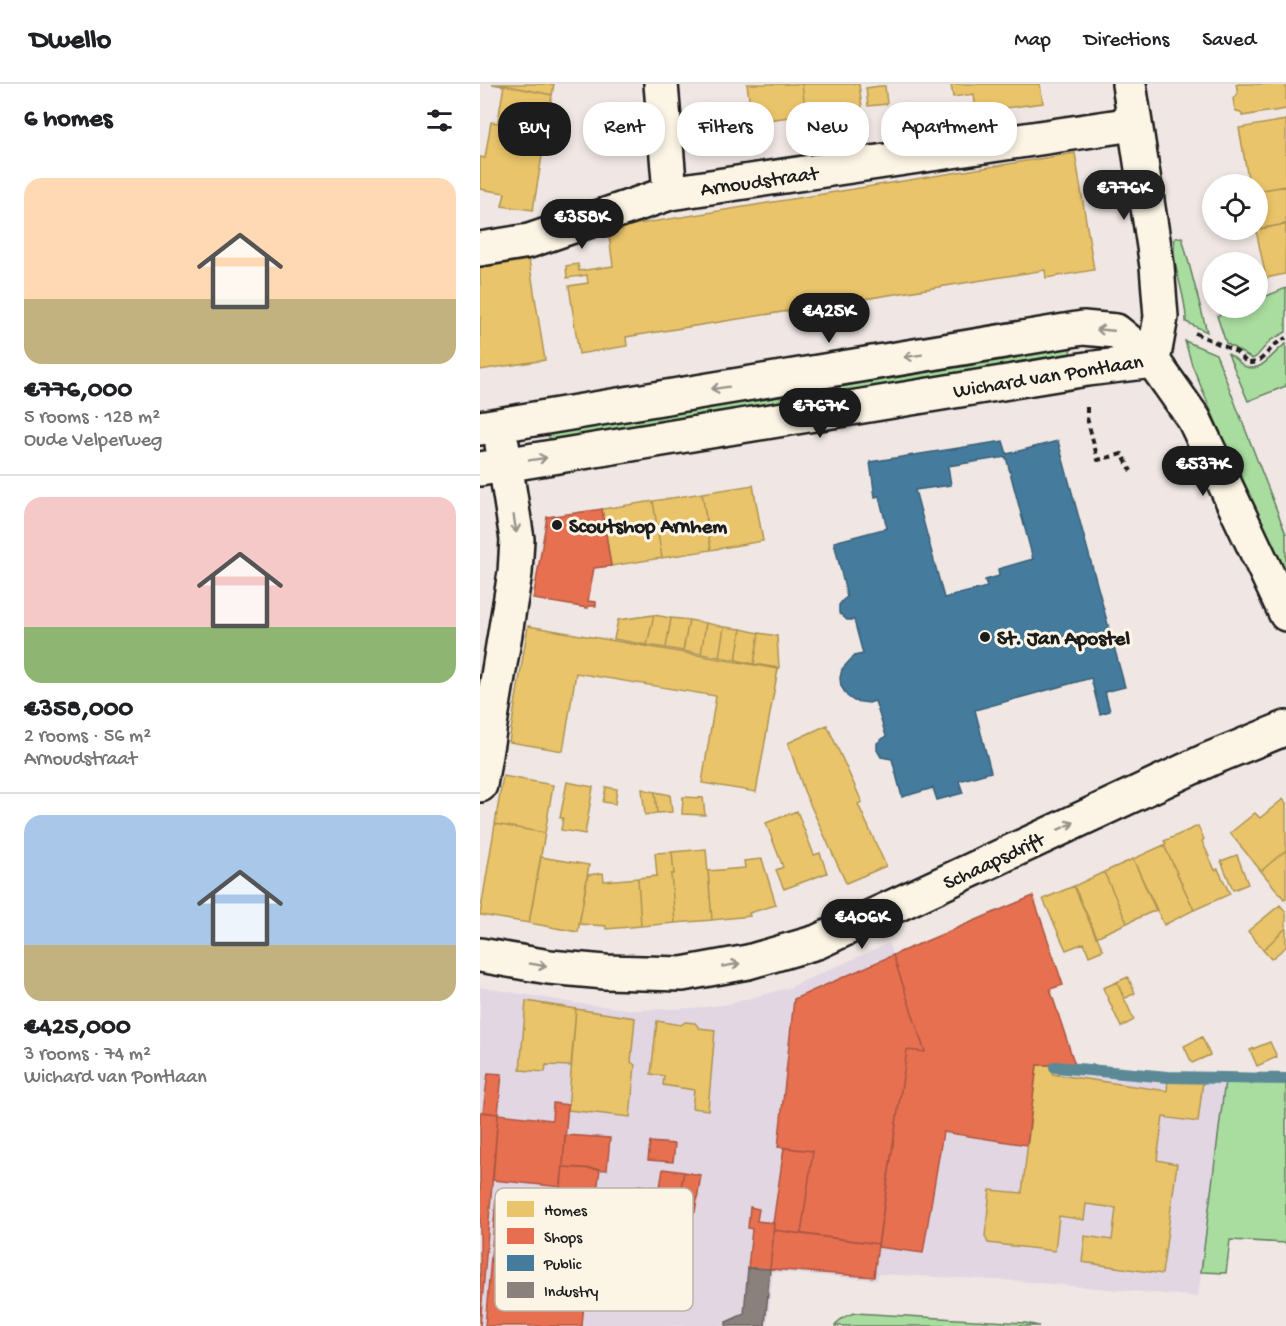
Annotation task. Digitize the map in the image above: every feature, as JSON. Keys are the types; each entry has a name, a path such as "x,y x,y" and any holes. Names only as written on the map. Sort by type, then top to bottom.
{"street":[{"name":"Arnoudstraat","path":"661,84 670,193"},
{"path":"1129,84 1133,124 1157,266 1161,317 1153,361 1194,419 1286,614"},
{"name":"Arnoudstraat","path":"480,249 529,241 670,193 1133,124"},
{"name":"Wichard van Pontlaan","path":"489,426 1083,328 1116,331 1153,361"},
{"name":"Wichard van Pontlaan","path":"493,467 1088,369 1153,361"},
{"path":"480,785 515,573 517,539 493,467 489,426"},
{"name":"Schaapsdrift","path":"480,955 549,967 604,972 682,974 748,962 817,942 1210,759 1286,728"}],"path":[{"path":"1161,317 1237,352 1248,363 1260,361 1274,345 1286,338"},
{"path":"1088,369 1087,418 1098,460 1122,454 1131,471"}],"shaded area":[{"path":"889,943 932,1076 992,1057 1055,1068 1168,1079 1225,1081 1198,1297 1017,1281 878,1274 877,1280 773,1272 767,1326 480,1326 480,987 575,1003 637,1010 696,1008 729,1004 788,988"}],"green space":[{"path":"1182,237 1207,332 1186,322 1186,311 1175,259 1175,238"},
{"path":"1286,288 1286,332 1271,340 1252,359 1226,343 1218,318 1268,318 1268,295"},
{"path":"1185,341 1216,354 1286,534 1286,576 1280,575 1192,365"},
{"path":"1286,344 1286,386 1248,401 1228,354 1244,366 1256,367 1262,365"},
{"path":"1070,345 1071,359 551,441 548,435 550,432"},
{"path":"1225,1081 1286,1081 1286,1243 1230,1240 1226,1273 1201,1272"},
{"path":"855,1313 1025,1323 1039,1326 835,1326 844,1317"}],"building: Homes":[{"path":"492,84 554,84 552,95"},
{"path":"747,84 802,84 804,102 786,102 786,118 774,119 774,102 749,102"},
{"path":"802,84 859,84 861,102 804,102"},
{"path":"951,84 1040,84 1043,103 1017,106 1017,102 975,102 974,94 953,97"},
{"path":"1236,84 1286,84 1286,109 1242,116 1235,110 1233,99 1238,93"},
{"path":"504,85 552,95 551,102 501,102"},
{"path":"885,86 887,102 869,106 866,88"},
{"path":"1286,120 1286,186 1268,189 1268,174 1247,174 1239,128"},
{"path":"491,122 498,123 498,156 542,156 533,210 502,206 505,193 480,189 480,157 485,158"},
{"path":"1075,153 1094,270 1046,278 1045,270 626,337 627,346 579,354 569,286 588,283 587,275 567,278 566,266 578,264 579,271 613,266 608,229"},
{"path":"1286,186 1286,224 1268,227 1268,189"},
{"path":"1286,224 1285,274 1268,278 1268,252 1261,252 1258,240 1268,240 1268,228"},
{"path":"529,260 545,360 480,370 480,268"},
{"path":"753,485 763,541 711,550 702,493"},
{"path":"702,493 711,550 662,558 653,501"},
{"path":"653,501 662,558 611,566 602,509"},
{"path":"654,615 647,645 614,639 618,620"},
{"path":"654,615 671,618 666,648 647,645"},
{"path":"671,618 689,620 683,651 666,648"},
{"path":"689,620 706,623 701,654 683,651"},
{"path":"706,623 724,627 719,657 701,654"},
{"path":"528,626 778,669 756,792 702,783 716,696 576,673 563,751 509,742"},
{"path":"724,627 741,629 736,660 719,657"},
{"path":"741,629 759,633 754,664 736,660"},
{"path":"759,633 777,636 779,668 754,664"},
{"path":"827,725 862,802 858,804 886,866 846,883 804,791 788,743"},
{"path":"503,776 553,785 545,833 495,824"},
{"path":"567,782 593,787 585,834 561,830 563,818 560,818"},
{"path":"606,787 617,789 615,804 603,802"},
{"path":"642,789 655,792 657,813 645,815"},
{"path":"655,792 670,795 672,812 657,813"},
{"path":"683,797 703,798 705,815 682,814"},
{"path":"1283,799 1286,803 1286,850 1261,871 1230,833 1255,813 1260,818"},
{"path":"797,811 814,855 820,853 827,873 784,889 776,870 783,867 766,823"},
{"path":"495,824 545,833 529,923 480,915"},
{"path":"1198,826 1215,870 1218,869 1230,894 1194,910 1164,841"},
{"path":"1164,845 1194,910 1164,925 1133,859"},
{"path":"706,849 712,920 675,923 671,874 674,874 672,852"},
{"path":"1286,850 1286,898 1284,899 1261,871"},
{"path":"672,852 674,874 671,874 675,923 641,926 638,878 657,876 655,853"},
{"path":"1237,855 1248,884 1233,890 1221,861"},
{"path":"541,857 589,865 578,932 529,923"},
{"path":"762,859 776,905 749,913 750,916 712,920 708,871 745,868 744,861"},
{"path":"1133,859 1156,910 1127,923 1104,872"},
{"path":"1104,872 1127,923 1096,937 1074,886"},
{"path":"603,873 604,881 638,878 641,926 606,929 606,926 579,924 588,875"},
{"path":"1074,886 1103,950 1089,956 1084,943 1066,950 1043,899"},
{"path":"1280,905 1286,912 1286,928 1263,950 1248,931"},
{"path":"1286,928 1286,947 1271,959 1263,950"},
{"path":"1128,977 1135,993 1124,999 1117,982"},
{"path":"1117,982 1134,1020 1121,1027 1103,988"},
{"path":"526,1001 576,1009 571,1066 546,1065 545,1072 520,1070"},
{"path":"576,1009 635,1018 631,1062 635,1065 630,1117 568,1110"},
{"path":"657,1021 681,1025 685,1022 695,1023 699,1028 715,1030 708,1110 692,1108 694,1090 663,1085 664,1076 651,1074"},
{"path":"1202,1037 1210,1055 1192,1063 1184,1046"},
{"path":"1270,1042 1277,1057 1257,1066 1250,1050"},
{"path":"1037,1065 1053,1065 1052,1074 1167,1091 1168,1080 1203,1081 1198,1122 1163,1117 1157,1160 1177,1164 1162,1274 1082,1262 1085,1236 1112,1240 1116,1208 1086,1204 1084,1220 1059,1216 1055,1251 988,1243 985,1236 990,1190 1022,1193"}],"building: Shops":[{"path":"602,509 611,566 594,568 588,601 596,602 596,606 588,606 588,608 533,599 547,517"},
{"path":"1033,896 1063,985 1050,989 1075,1065 1037,1065 1027,1145 943,1132 923,1253 878,1247 907,1050 925,1052 893,955"},
{"path":"893,955 925,1052 907,1050 878,1244 801,1234 813,1151 778,1147 794,999"},
{"path":"488,1073 502,1074 498,1114 483,1112"},
{"path":"553,1103 568,1105 561,1187 493,1180 498,1114 552,1120"},
{"path":"480,1112 498,1114 480,1326"},
{"path":"565,1135 610,1138 607,1170 563,1167"},
{"path":"650,1142 675,1144 673,1162 648,1160"},
{"path":"784,1148 813,1151 801,1234 774,1230 773,1223"},
{"path":"563,1167 600,1169 598,1188 560,1188"},
{"path":"663,1169 684,1172 681,1188 660,1188"},
{"path":"684,1172 701,1175 695,1212 693,1212 693,1188 681,1188"},
{"path":"639,1185 654,1188 638,1188"},
{"path":"750,1207 759,1209 757,1221 774,1223 770,1269 748,1268 752,1229 748,1228"},
{"path":"495,1211 495,1311 583,1311 582,1326 485,1326"},
{"path":"774,1230 878,1244 874,1277 770,1269"}],"building: Public":[{"name":"St. Jan Apostel","path":"1003,441 1007,454 1058,441 1125,687 1105,692 1110,711 1100,714 1091,678 975,710 991,772 959,781 963,793 937,800 933,788 902,797 892,759 881,757 877,750 877,743 886,736 875,701 869,703 854,701 847,696 841,686 840,678 842,669 854,656 863,654 854,620 847,620 839,613 839,605 847,597 834,542 887,528 879,496 875,497 870,462","holes":["1006,457 1033,559 998,569 999,576 985,580 987,587 944,598 915,490 951,485 948,466"]}],"building: Industry":[{"path":"748,1268 770,1269 765,1326 726,1326 726,1322 744,1314"}],"waterway":[{"path":"1055,1067 1168,1077 1286,1079"}],"place":[{"name":"Scoutshop Arnhem","path":"557,525"},
{"name":"St. Jan Apostel","path":"985,637"}]}
